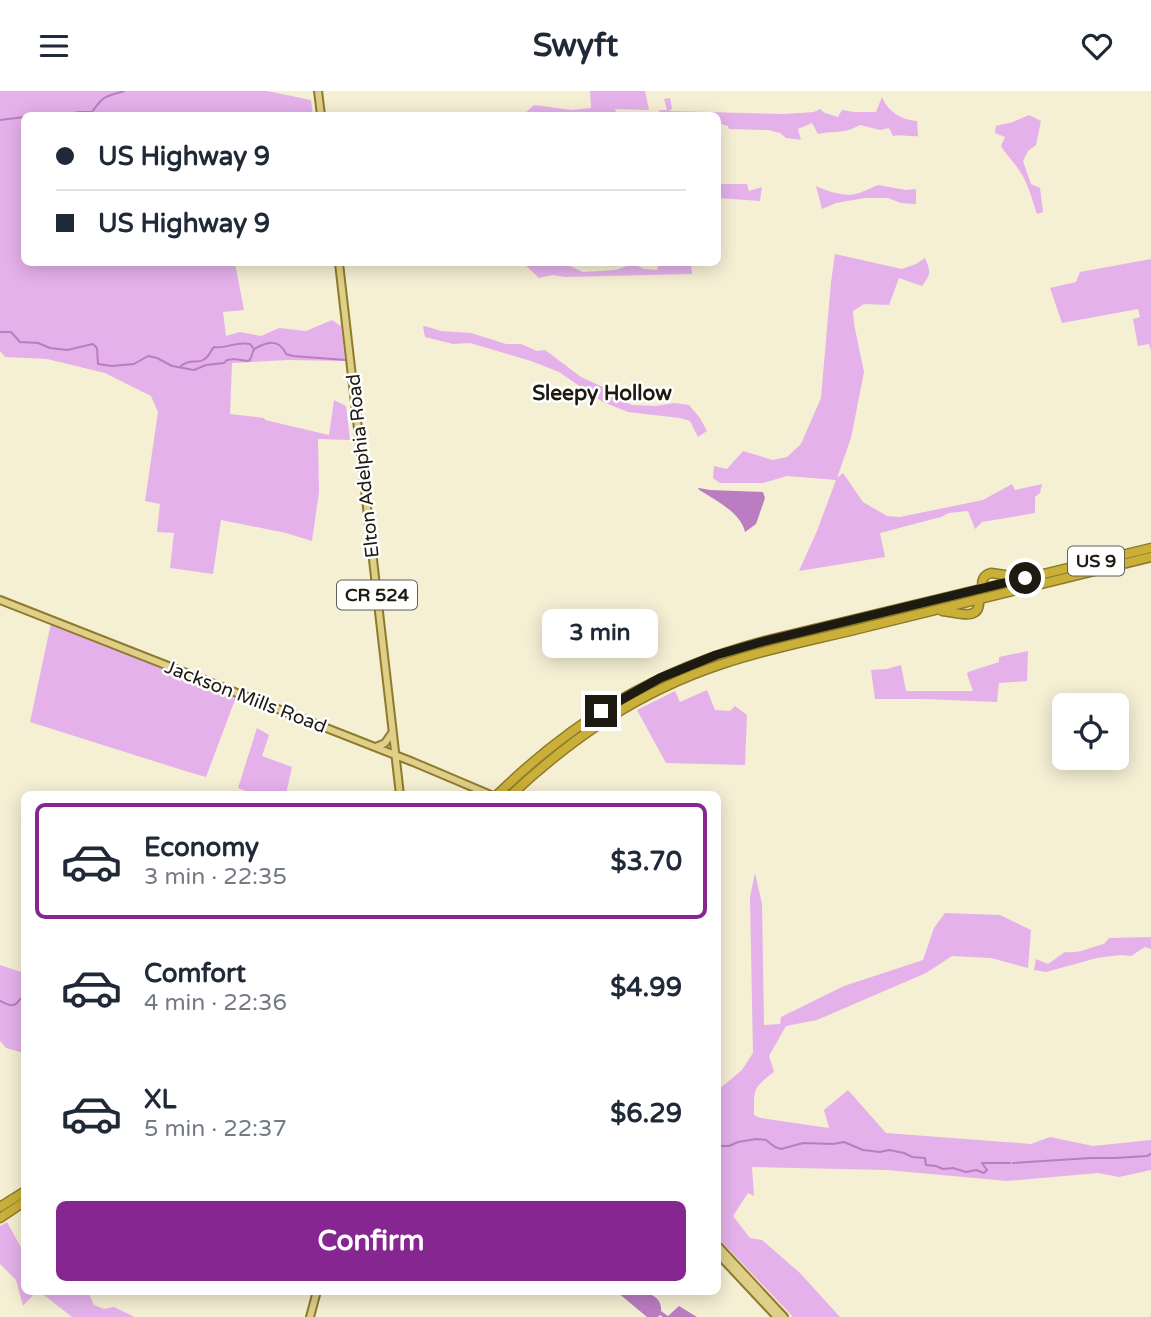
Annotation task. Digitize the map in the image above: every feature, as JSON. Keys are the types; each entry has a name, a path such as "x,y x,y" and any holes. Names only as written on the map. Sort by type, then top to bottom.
{"highway":[{"name":"US 9","path":"501,791 538,756 601,711 683,667 761,642 1151,548"},
{"name":"US 9","path":"515,791 579,737 631,704 700,671 749,656 1151,557"},
{"path":"995,595 986,592 982,583 991,573 1025,578"},
{"path":"933,610 971,614 976,612 979,599 968,592"},
{"path":"0,1207 21,1194"},
{"path":"0,1218 21,1204"}],"main road":[{"path":"318,91 321,112"},
{"name":"Elton Adelphia Road","path":"339,266 399,791"},
{"name":"Jackson Mills Road","path":"0,600 395,754 482,791"},
{"path":"375,747 385,743 392,733"},
{"path":"397,772 413,762"},
{"path":"721,1249 784,1317"},
{"path":"721,1257 777,1317"},
{"path":"310,1317 316,1295"}],"shaded area":[{"path":"0,91 267,91 311,100 313,112 21,112 21,266 236,266 244,310 223,312 226,336 240,332 261,336 279,328 306,331 332,320 341,326 345,361 232,363 230,414 264,418 329,435 334,400 346,406 350,440 318,439 319,492 312,541 221,520 213,574 170,568 174,533 157,532 160,504 145,501 158,412 151,396 105,373 47,359 5,357 0,351"},
{"path":"590,91 645,91 649,110 526,112 534,105 572,110 591,108"},
{"path":"882,97 896,114 917,121 918,136 893,136 889,128 880,130 860,125 844,131 818,134 812,123 798,129 801,140 786,138 780,133 768,130 729,129 721,124 721,112 784,114 814,112 820,109 838,117 842,110 876,112"},
{"path":"670,98 672,109 669,111 707,112 659,112 667,110 664,99"},
{"path":"1029,115 1041,121 1036,145 1028,151 1023,161 1031,184 1040,188 1043,212 1037,214 1022,175 1001,146 1005,137 995,133 996,126"},
{"path":"721,184 747,184 749,191 762,187 760,201 721,198"},
{"path":"878,185 916,189 916,204 901,203 888,198 865,198 836,203 822,209 816,186 852,195"},
{"path":"835,254 902,269 925,258 929,273 922,286 899,278 889,305 864,304 853,311 864,372 851,438 837,478 843,473 863,502 887,516 900,517 983,500 1012,484 1015,490 1042,484 1040,493 1035,497 1035,513 982,522 975,529 968,511 949,513 880,533 885,557 799,571 836,480 787,476 763,483 720,483 713,478 714,466 727,469 743,451 773,460 787,457 801,444 821,398"},
{"path":"1151,259 1151,351 1149,344 1138,346 1133,319 1140,317 1138,309 1062,323 1050,288 1076,282 1080,272"},
{"path":"526,266 570,266 583,272 616,270 627,266 657,270 658,266 691,266 692,274 553,275 539,278"},
{"path":"425,326 441,331 471,333 506,344 521,344 537,351 545,350 581,377 632,405 689,405 707,431 698,437 690,421 628,412 603,402 559,372 531,361 470,343 453,344 425,337"},
{"path":"699,488 763,492 765,498 756,524 745,532 732,512"},
{"path":"51,623 236,697 206,777 30,722"},
{"path":"1028,651 1027,681 999,683 997,702 875,699 871,670 901,665 906,691 973,691 968,672 999,662 999,657"},
{"path":"707,690 715,710 730,711 735,706 747,715 745,765 666,763 637,710 675,691 680,702"},
{"path":"257,728 269,735 262,756 292,767 287,791 246,791 238,788"},
{"path":"755,873 762,904 764,1025 780,1024 781,1017 844,986 923,960 934,928 945,913 1000,915 1031,930 1028,968 991,958 952,956 926,973 817,1020 786,1026 769,1056 774,1072 756,1089 754,1115 829,1128 824,1110 848,1090 886,1133 1031,1144 1050,1137 1093,1146 1151,1140 1151,1170 1119,1177 1098,1173 1007,1181 887,1170 752,1167 754,1196 748,1193 733,1216 750,1238 762,1240 800,1273 840,1317 793,1317 721,1241 721,1088 742,1070 753,1053 750,897"},
{"path":"1151,937 1151,949 1145,947 1131,956 1097,958 1046,972 1034,970 1036,959 1048,964 1065,952 1104,944 1109,938"},
{"path":"0,965 21,972 21,1052 6,1048 0,1041"},
{"path":"7,1222 21,1248 21,1295 33,1295 23,1306 16,1280 0,1264 0,1226"},
{"path":"44,1295 89,1295 94,1305 104,1309 114,1307 135,1317 72,1317"},
{"path":"621,1295 652,1295 660,1304 661,1311 668,1316 679,1306 697,1317 663,1317 660,1315 647,1317"}],"waterway":[{"path":"92,112 106,97 124,91"},
{"path":"79,112 92,112"},
{"path":"0,120 21,117"},
{"path":"0,332 11,332 20,342 38,343 50,348 67,350 93,344 97,348 98,364 112,366 134,364 148,356 172,366 194,370 227,360 250,360 254,349 272,343 280,345 286,354 293,356 346,360"},
{"path":"180,367 187,362 204,360 214,347 245,343 253,348"},
{"path":"0,1001 13,1005 21,999"},
{"path":"721,1146 756,1139 766,1140 781,1149 803,1143 844,1142 863,1150 889,1150 925,1158 926,1165 966,1172 976,1170 984,1173 987,1170 982,1163 1010,1163"},
{"path":"1013,1163 1151,1154"}],"district":[{"name":"Sleepy Hollow","path":"602,393"}],"route":[{"path":"601,711 660,678 716,655 1025,578"}]}
